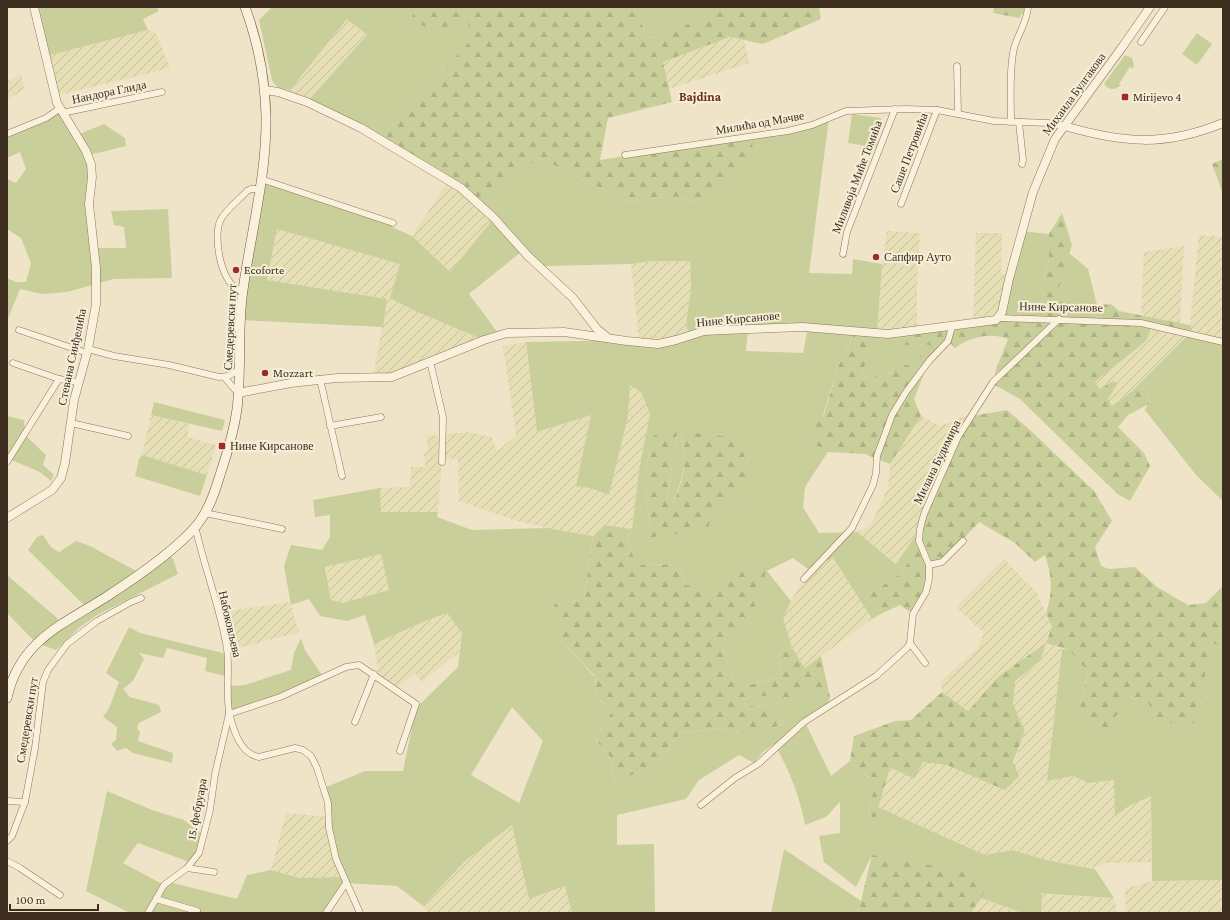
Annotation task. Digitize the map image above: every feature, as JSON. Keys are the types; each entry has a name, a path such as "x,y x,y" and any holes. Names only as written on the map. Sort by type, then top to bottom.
{"main road":[{"name":"Смедеревски пут","path":"7,698 18,666 41,638 126,584 194,528 205,513 213,496 232,437 238,393 242,291 260,189 266,139 265,90 257,46 245,7"}],"street":[{"name":"Стевана Синђелића","path":"7,518 52,490 59,482 65,463 78,382 87,351 94,316 96,291 96,268 89,204 92,170 86,152 60,111 34,7"},
{"path":"1011,122 1014,47 1020,35 1028,7"},
{"name":"Михаила Булгакова","path":"999,318 1021,231 1033,192 1048,153 1064,126 1150,7"},
{"path":"1141,42 1165,7"},
{"path":"957,66 958,114"},
{"path":"265,90 278,92 307,102 354,124 461,188 494,218 528,256 574,298 602,334 611,339"},
{"name":"Нандора Глида","path":"60,111 162,92"},
{"name":"Миливоја Миће Томића","path":"843,254 847,232 895,109"},
{"name":"Милића од Мачве","path":"625,155 788,131 812,125 850,110 937,110 994,120 1064,126"},
{"name":"Саше Петровића","path":"901,204 937,110"},
{"path":"7,134 60,111"},
{"path":"1019,122 1023,160 1022,164"},
{"path":"1064,126 1113,138 1140,141 1179,138 1223,123"},
{"path":"261,179 393,223"},
{"path":"242,291 233,288 228,281 220,254 218,231 220,221 247,191 251,189 260,189"},
{"name":"Нине Кирсанове","path":"238,393 320,379 388,378 507,333 564,332 658,344 704,331 788,327 877,334 991,322 999,318 1141,322 1223,342"},
{"name":"Милана Будимира","path":"910,643 913,614 926,592 929,579 929,565 919,541 920,529 924,514 958,438 993,382 1059,320"},
{"path":"804,579 852,528 873,486 877,456 892,415 906,392 929,361 948,341 952,327"},
{"path":"19,330 87,351 168,365 224,377 238,393"},
{"path":"430,361 443,417 442,462"},
{"path":"13,363 59,378 78,382"},
{"path":"224,377 239,370"},
{"path":"7,462 59,378"},
{"path":"320,379 342,476"},
{"path":"330,426 381,417"},
{"path":"71,424 128,436"},
{"path":"205,513 282,529"},
{"name":"Набоковљева","path":"194,528 197,534 227,648 229,714 243,749 254,756 260,757 295,748 303,750 311,756 317,768 328,803 332,842 346,883 360,913"},
{"path":"929,565 942,562 963,541"},
{"name":"Смедеревски пут","path":"7,841 12,836 25,802 35,748 43,682 48,670 67,644 97,621 141,598"},
{"path":"701,805 735,778 758,764 804,722 876,676 895,660 910,643 925,663"},
{"path":"229,714 280,697 351,665 363,666 416,704 400,751"},
{"path":"355,722 374,674"},
{"name":"15. фебруара","path":"148,913 164,885 187,868 199,853 204,836 215,774 229,714"},
{"path":"7,801 25,802"},
{"path":"7,861 60,895"},
{"path":"187,868 214,872"},
{"path":"326,913 346,883"},
{"path":"156,899 197,911"}],"shaded area":[{"path":"347,19 367,36 307,102 278,92 290,90"},
{"path":"148,30 156,33 170,68 55,96 46,56"},
{"path":"730,37 744,40 749,63 669,89 663,62"},
{"path":"21,73 24,89 7,100 7,82"},
{"path":"449,180 494,218 450,272 412,236"},
{"path":"277,229 401,264 420,313 484,340 403,373 373,378 387,299 267,280"},
{"path":"887,231 920,233 917,286 917,331 877,334 882,264"},
{"path":"976,233 1002,233 1001,272 1009,279 999,318 973,324"},
{"path":"1199,235 1223,237 1223,341 1192,332 1190,325"},
{"path":"1184,246 1180,324 1141,315 1144,252"},
{"path":"651,261 690,261 691,288 686,325 689,336 680,339 639,342 631,264"},
{"path":"1153,325 1189,334 1133,390 1112,406 1108,399 1112,381 1100,390 1095,382 1146,341"},
{"path":"526,342 537,432 591,415 576,486 590,488 609,495 628,416 630,384 641,392 650,414 639,470 632,529 604,525 592,536 517,521 459,501 458,459 442,458 438,512 380,512 380,488 410,487 411,467 425,467 424,452 428,452 427,436 469,432 492,437 497,452 516,435 503,346"},
{"path":"974,413 920,529 897,564 857,532 870,526 888,488 890,464 921,416 940,426"},
{"path":"151,415 189,424 187,437 216,445 207,475 142,455"},
{"path":"381,554 389,590 343,603 331,600 326,566"},
{"path":"833,558 872,619 805,668 792,648 782,618 808,569"},
{"path":"1004,559 1037,593 1052,627 1046,643 1062,649 1047,781 1073,776 1089,783 1115,780 1115,815 1129,806 1151,796 1151,862 1105,863 1095,868 1046,860 1013,850 985,855 878,807 890,767 923,762 948,765 1005,789 1025,731 1013,704 1015,681 1040,662 998,677 968,711 942,692 941,681 978,648 984,633 956,607"},
{"path":"290,602 299,632 231,650 222,612"},
{"path":"447,613 462,633 459,652 422,682 415,674 395,688 379,678 374,644 425,621"},
{"path":"286,813 329,817 343,877 299,878 271,870"},
{"path":"512,824 529,899 566,886 572,913 429,913 423,906 465,861"},
{"path":"1223,880 1223,913 1126,913 1125,889 1152,881"},
{"path":"1042,894 1114,898 1117,913 1041,913"},
{"path":"981,898 1022,913 971,913"}],"green space":[{"path":"42,7 157,7 159,11 143,19 148,30 46,56 35,9"},
{"path":"272,7 418,7 410,19 464,15 475,37 391,127 381,141 307,102 367,35 347,19 290,90 282,89 275,85 272,80 259,20"},
{"path":"418,7 653,7 653,9 641,21 647,37 654,38 710,15 705,7 819,7 821,19 763,44 730,37 663,62 672,102 608,118 600,160 752,137 753,156 736,174 698,203 671,196 629,202 539,158 515,177 475,200 381,141 391,127 474,37 464,15 437,33 410,19"},
{"path":"653,7 705,7 711,15 654,38 647,37 641,21 653,9"},
{"path":"994,7 1024,7 1024,11 1019,18 993,13"},
{"path":"1197,33 1212,44 1197,65 1182,54"},
{"path":"1125,55 1132,58 1134,65 1133,69 1130,67 1119,84 1121,85 1119,87 1114,89 1108,88 1104,84"},
{"path":"59,109 77,135 104,124 125,138 126,146 85,156 88,165 94,248 126,248 124,227 114,225 111,211 168,209 172,278 114,279 67,292 42,294 20,289 7,321 7,278 16,282 26,282 31,263 21,238 7,229 7,179 16,183 26,169 20,152 7,158 7,134"},
{"path":"852,114 881,118 877,148 848,143"},
{"path":"829,118 809,273 852,274 853,259 882,264 877,334 894,334 899,345 934,345 909,367 868,380 862,373 867,357 855,332 839,364 814,444 828,452 805,487 803,507 819,533 857,532 896,564 920,529 919,541 903,572 865,597 881,614 872,619 833,558 808,569 793,558 767,571 791,601 783,618 792,648 778,652 782,677 749,685 733,681 723,648 743,631 726,577 713,591 685,585 678,564 636,565 627,537 632,529 639,470 650,414 641,392 630,385 628,416 609,495 590,488 576,486 591,415 537,432 526,342 639,340 658,344 689,335 686,325 691,288 690,261 651,261 631,264 545,266 521,252 469,294 498,333 484,340 420,313 390,298 400,264 277,229 267,280 387,299 383,327 240,320 261,179 393,223 392,227 412,236 450,272 494,218 475,200 539,158 629,202 671,196 698,203 752,137","holes":["808,327 803,353 746,351 748,329","681,431 738,499 711,510 688,537 662,529 651,540 645,479 651,438 677,433 666,503 671,508 679,488 683,470 684,453"]},
{"path":"1223,159 1223,194 1212,164"},
{"path":"1062,213 1072,245 1058,292 1067,309 1057,323 1093,320 1098,316 1097,305 1111,304 1119,311 1190,325 1192,332 1153,325 1146,341 1095,382 1100,390 1112,381 1118,383 1108,399 1112,406 1135,389 1145,388 1149,404 1128,415 1118,427 1144,453 1150,466 1130,501 1119,495 1106,483 1020,399 993,384 996,369 1008,339 1001,337 987,336 974,338 955,348 948,341 929,361 914,399 921,416 890,464 865,454 828,452 814,444 809,425 824,415 839,364 855,332 877,334 862,373 868,380 879,375 892,373 899,362 909,366 933,345 899,345 894,334 996,320 1027,318 1044,299 1042,285 1049,258 1049,234"},
{"path":"1021,231 1049,234 1049,258 1042,285 1044,299 1027,318 999,318"},
{"path":"1069,253 1088,269 1097,305 1098,316 1093,320 1059,319 1058,292"},
{"path":"1189,334 1223,341 1223,501 1196,475 1145,410 1149,403 1145,388 1133,390"},
{"path":"154,402 225,420 222,431 151,415"},
{"path":"1007,410 1094,491 1112,521 1095,547 1101,566 1109,569 1135,567 1157,587 1188,605 1206,603 1223,586 1223,648 1210,642 1198,723 1157,723 1148,702 1130,697 1101,736 1078,716 1088,672 1069,650 1046,643 1052,627 1046,613 1050,598 1051,584 1045,555 1035,562 1015,543 979,522 942,562 929,565 929,579 913,614 900,605 881,614 865,597 903,572 919,541 920,529 958,437 972,416"},
{"path":"7,416 24,420 25,435 46,455 43,465 54,475 51,481 40,472 7,458"},
{"path":"667,428 677,433 666,503 671,507 676,497 684,470 684,451 681,431 729,437 755,454 738,499 712,510 709,526 688,537 662,530 651,541 645,479 651,438"},
{"path":"142,455 207,475 200,496 135,476 139,459"},
{"path":"380,488 381,512 438,512 437,517 472,530 547,528 593,536 584,599 555,604 562,642 595,677 597,696 611,713 595,739 609,755 615,783 659,762 680,733 720,728 753,735 783,724 769,707 747,706 743,699 803,688 830,697 828,706 805,722 831,776 850,761 861,772 875,780 869,814 874,822 878,807 985,855 1013,850 1046,860 1095,869 1114,898 1035,893 1042,894 1041,913 1022,913 981,898 986,890 872,855 856,887 824,862 819,836 840,833 840,802 826,817 805,825 793,783 774,744 763,752 754,763 739,755 699,780 686,799 617,815 617,845 654,844 655,913 572,913 565,886 529,899 512,825 465,861 423,906 397,886 346,883 326,913 206,913 189,909 188,913 130,913 86,891 107,791 152,810 184,820 204,836 192,863 138,843 123,863 164,885 169,882 237,899 247,875 271,870 299,878 343,877 336,859 324,788 365,771 403,771 416,708 458,667 462,633 447,613 425,621 374,644 365,615 347,621 320,616 309,599 291,605 284,566 291,545 322,550 330,537 330,515 315,517 313,500","holes":["381,554 389,590 343,603 331,600 325,567","512,707 543,741 519,803 471,775"]},
{"path":"604,525 632,529 627,537 636,565 678,564 685,585 713,590 726,577 748,566 766,571 759,598 743,631 723,648 733,681 749,685 782,677 778,652 792,648 805,668 821,656 830,697 803,688 791,702 777,694 743,699 747,706 769,707 783,724 753,735 720,728 680,733 659,762 615,783 609,755 595,739 611,713 597,696 595,676 562,642 554,604 584,599 593,536"},
{"path":"43,535 51,547 59,552 76,541 90,546 140,573 167,552 173,559 178,574 97,615 80,627 56,650 36,643 7,613 7,575 63,623 92,605 83,604 28,550 37,537"},
{"path":"129,627 140,633 227,654 229,677 205,671 207,658 167,648 163,658 139,653 144,659 133,681 123,689 130,697 159,705 161,712 139,723 137,728 140,732 138,741 173,753 172,763 133,753 126,748 117,751 111,744 116,740 117,727 103,717 109,708 119,682 106,673"},
{"path":"301,638 305,650 324,678 229,714 229,686 245,685 291,670 294,653"},
{"path":"1210,642 1223,648 1223,880 1152,881 1151,796 1129,806 1115,816 1114,780 1089,783 1073,776 1047,781 1062,649 1069,650 1088,672 1078,716 1130,697 1148,702"},
{"path":"1046,643 1040,661 1015,681 1013,704 1025,731 1013,762 1019,776 1005,790 947,765 923,762 914,779 890,767 874,823 869,814 875,780 861,772 850,761 854,736 895,721 911,720 942,692 968,711 998,677"},
{"path":"784,849 861,901 858,913 771,913"},
{"path":"872,855 971,872 986,890 971,913 858,913"}],"place":[{"name":"Mirijevo 4","path":"1125,97"},
{"name":"Сапфир Ауто","path":"876,257"},
{"name":"Ecoforte","path":"236,270"},
{"name":"Mozzart","path":"265,373"},
{"name":"Нине Кирсанове","path":"222,446"}],"district":[{"name":"Bajdina","path":"700,96"}]}
